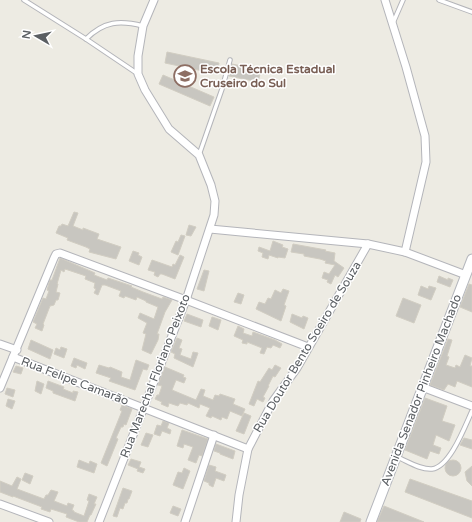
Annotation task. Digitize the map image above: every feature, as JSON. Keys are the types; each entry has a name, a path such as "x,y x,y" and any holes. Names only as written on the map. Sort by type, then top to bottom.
{"main road":[{"name":"Avenida Senador Pinheiro Machado","path":"371,522 422,387 469,276 472,259"}],"street":[{"path":"154,0 143,26 138,56 138,74 145,90 169,128 198,155"},
{"path":"385,0 406,67 425,136 426,162 405,252"},
{"name":"Rua Marechal Floriano Peixoto","path":"99,522 186,300 214,215 215,201 211,185 198,155"},
{"path":"210,229 368,244 405,252 469,276"},
{"name":"Rua Doutor Bento Soeiro de Souza","path":"236,522 239,495 248,449 273,401 297,368 368,244"},
{"path":"0,388 54,258 56,254 60,253 308,347"},
{"name":"Rua Felipe Camarão","path":"0,344 17,350"},
{"name":"Rua Felipe Camarão","path":"13,357 248,449"},
{"path":"422,387 472,406"},
{"path":"185,522 214,435"},
{"path":"0,504 49,522"}],"lane":[{"path":"24,0 138,74"},
{"path":"393,24 404,0"},
{"path":"439,0 472,12"},
{"path":"86,39 106,25 116,22 128,22 143,26"},
{"path":"198,155 222,89 230,60"},
{"path":"396,456 423,468 432,469 440,467 453,451 472,411"}],"building":[{"path":"167,52 219,63 217,74 165,63"},
{"path":"232,64 261,70 258,82 229,76"},
{"path":"163,75 214,97 210,106 159,84"},
{"path":"74,212 78,213 73,226 99,234 97,239 121,247 116,259 89,252 90,249 67,240 68,238 56,233 59,226 62,224 68,226"},
{"path":"189,225 196,227 191,236 186,235"},
{"path":"181,235 185,236 178,255 171,252 176,241 178,242"},
{"path":"273,241 288,249 285,258 278,258 269,255 268,259 262,257 263,253 258,251 259,247 270,251"},
{"path":"293,244 335,253 334,261 344,268 338,277 335,275 331,284 327,282 328,280 322,278 324,272 329,274 335,265 325,263 326,261 320,259 304,256 304,254 291,252"},
{"path":"133,251 139,253 138,255 142,257 139,265 129,261"},
{"path":"180,255 184,257 175,279 162,274 158,277 154,275 155,272 148,270 152,260 172,267 173,264 175,265"},
{"path":"60,258 95,273 94,275 107,280 108,278 132,286 131,287 162,299 163,297 172,300 165,312 157,334 159,334 158,340 151,354 142,350 146,334 143,333 147,323 138,318 140,313 154,319 158,307 137,297 136,300 125,296 124,298 119,296 121,291 105,285 102,285 98,295 94,293 96,289 94,288 95,283 85,279 86,276 65,269 64,272 61,270 57,284 56,292 60,293 58,300 56,300 54,305 50,306 42,331 35,328 37,324 33,322 43,298 46,299 49,291 47,290 50,280 52,280"},
{"path":"204,270 209,271 204,291 197,289"},
{"path":"439,276 448,280 448,278 453,280 450,287 437,282"},
{"path":"469,284 472,285 472,312 460,307"},
{"path":"421,286 428,289 429,286 436,288 431,300 418,295"},
{"path":"283,289 289,291 284,305 286,306 281,321 256,309 259,302 265,304 268,298 271,299 275,290 281,293"},
{"path":"238,293 244,295 241,304 234,302"},
{"path":"403,298 421,305 414,323 396,316"},
{"path":"187,314 203,320 201,327 184,321"},
{"path":"292,314 302,318 303,316 308,318 304,329 290,322"},
{"path":"212,317 221,320 218,330 209,326"},
{"path":"238,326 244,329 243,333 252,336 253,332 282,344 280,348 273,345 271,348 267,347 264,354 260,353 262,348 247,342 247,344 242,343 243,340 234,336"},
{"path":"177,338 182,340 179,348 182,349 180,355 191,359 193,352 198,353 193,367 174,358 175,354 171,352"},
{"path":"448,339 452,340 446,365 455,368 456,365 460,367 465,355 472,358 470,366 472,366 472,387 457,381 455,387 448,384 444,390 430,385"},
{"path":"31,340 53,350 50,359 28,349"},
{"path":"61,347 67,349 64,358 54,354 56,348 60,350"},
{"path":"74,358 87,363 85,369 77,365 76,368 71,366"},
{"path":"136,360 149,365 147,370 143,369 135,390 109,381 111,378 96,373 99,365 110,367 122,372 121,377 130,380"},
{"path":"275,365 281,368 275,377 273,376 263,397 265,398 263,402 257,399 254,406 249,404 258,381 260,382 269,368 272,370"},
{"path":"16,366 23,368 21,374 13,372"},
{"path":"165,367 184,375 183,377 186,378 184,383 176,380 172,390 196,400 201,389 205,390 203,396 213,400 215,395 219,396 220,394 235,399 233,404 245,409 242,416 230,411 227,419 222,417 221,420 212,416 211,418 206,416 210,408 200,404 199,408 188,403 187,405 180,403 178,406 169,403 168,407 161,404 162,402 155,399 157,395 159,395 162,386 158,385"},
{"path":"37,381 44,384 41,394 35,391"},
{"path":"48,381 64,387 63,389 73,393 73,391 78,392 75,401 53,393 53,391 46,388"},
{"path":"7,388 15,390 13,397 5,394"},
{"path":"425,398 447,406 442,421 455,425 449,441 436,435 433,445 441,448 439,454 430,451 427,459 405,450"},
{"path":"8,399 15,401 12,409 6,406"},
{"path":"122,405 132,409 126,425 124,424 123,427 121,427 116,438 118,439 107,466 101,463 122,411 120,410"},
{"path":"244,413 251,416 244,434 236,431"},
{"path":"163,421 169,423 167,428 171,430 170,434 162,431 160,436 154,434 157,425 161,426"},
{"path":"182,430 208,439 202,456 199,455 196,463 188,460 193,447 184,444 183,448 177,446"},
{"path":"146,433 153,435 148,447 141,445"},
{"path":"464,438 472,440 472,449 460,445"},
{"path":"216,444 235,451 233,459 214,451"},
{"path":"131,459 141,462 139,467 145,469 143,473 128,465"},
{"path":"79,460 89,464 90,461 97,464 94,473 77,467"},
{"path":"450,460 456,460 461,465 459,474 456,476 450,476 445,471 445,465"},
{"path":"209,465 216,467 215,471 226,475 224,481 216,478 213,487 204,481"},
{"path":"472,466 472,486 467,481 465,472"},
{"path":"184,468 190,471 183,489 173,485 178,472 182,473"},
{"path":"25,473 33,476 30,484 22,480"},
{"path":"17,477 21,479 17,489 44,499 51,490 58,492 54,501 67,506 68,503 74,505 72,510 84,516 89,501 87,500 89,494 97,497 94,504 96,504 87,522 79,522 66,517 67,514 51,509 50,512 41,509 42,507 0,492 0,481 12,486"},
{"path":"410,479 472,501 472,518 405,492"},
{"path":"123,488 132,491 123,509 120,508 117,517 113,516"},
{"path":"173,506 181,509 178,516 170,513"},
{"path":"384,506 424,522 377,522"},
{"path":"344,512 361,519 360,522 340,522"}],"place":[{"name":"Escola Técnica Estadual Cruseiro do Sul","path":"185,76"}]}
